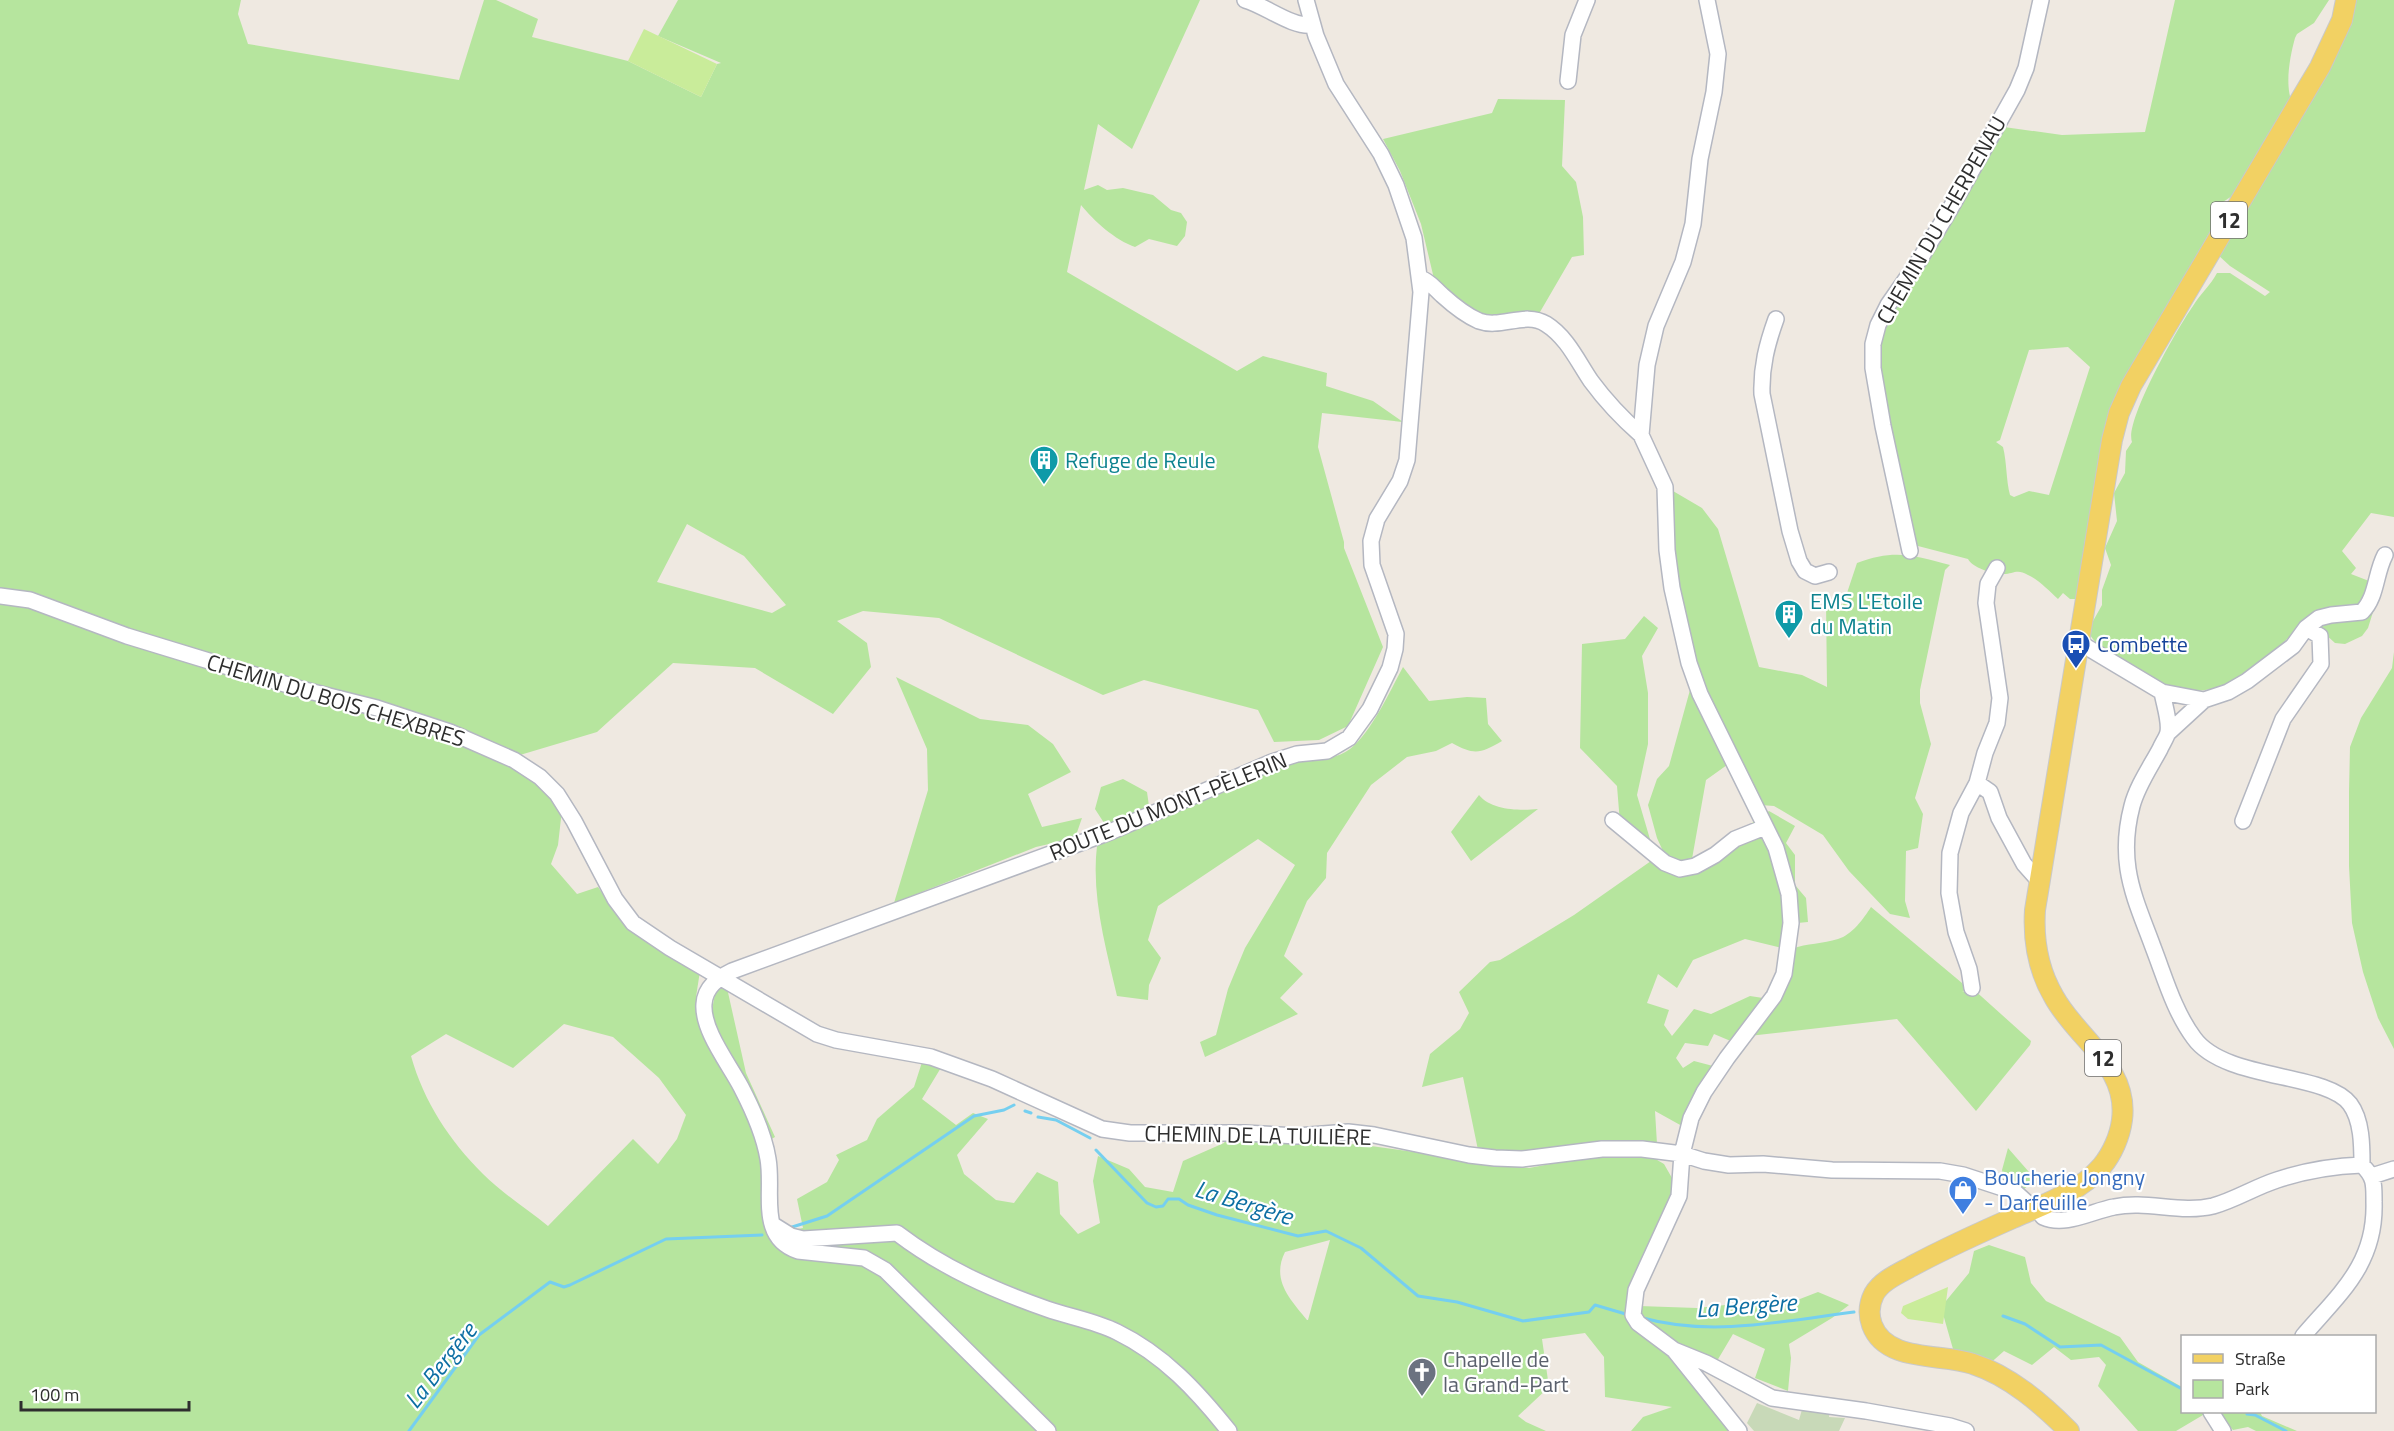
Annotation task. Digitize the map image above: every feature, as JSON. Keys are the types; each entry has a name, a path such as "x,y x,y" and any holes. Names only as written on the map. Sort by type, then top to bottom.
{"main road":[{"name":"12","path":"2069,1431 2043,1405 2002,1378 1973,1364 1891,1347 1876,1332 1869,1314 1875,1293 1888,1280 1924,1260 2064,1194 2087,1180 2102,1165 2115,1146 2122,1121 2122,1100 2115,1075 2054,999 2044,979 2036,953 2034,931 2112,440 2124,400 2147,357 2320,67 2342,20 2346,0"}],"street":[{"path":"1245,0 1292,21 1307,26 1312,25"},
{"name":"ROUTE DU MONT-PÈLERIN","path":"719,977 1110,832 1272,762 1297,754 1327,751 1349,738 1370,709 1390,668 1396,643 1391,618 1372,565 1371,541 1377,519 1400,481 1407,460 1416,368 1420,278 1414,238 1393,178 1381,153 1342,95 1324,59 1306,0"},
{"path":"1568,81 1573,35 1587,0"},
{"path":"1641,435 1647,364 1656,326 1683,262 1693,224 1700,159 1714,92 1718,54 1707,0"},
{"name":"CHEMIN DU CHERPENAU","path":"1911,551 1883,426 1873,368 1873,344 1878,325 1888,304 1920,259 1949,211 2017,90 2026,68 2041,0"},
{"path":"1420,278 1428,282 1463,312 1479,321 1490,324 1530,318 1546,324 1560,336 1592,382 1641,435 1665,487 1667,550 1672,588 1689,663 1700,694 1776,848 1789,894 1791,923 1784,974 1766,1008 1727,1058 1704,1092 1691,1118 1682,1154 1679,1196 1636,1290 1633,1303 1634,1315 1638,1323 1674,1350 1739,1431"},
{"path":"1776,320 1767,342 1762,372 1762,394 1790,531 1799,561 1805,571 1815,576 1829,572"},
{"path":"2304,1335 2354,1276 2366,1257 2374,1228 2367,1171 2356,1117 2351,1105 2342,1096 2316,1086 2240,1066 2207,1051 2195,1040 2177,1010 2137,903 2128,868 2127,834 2132,804 2168,733 2204,700 2228,692 2247,681 2293,646 2306,628 2325,616 2361,612 2371,603 2378,568 2385,555"},
{"path":"1972,988 1969,969 1956,932 1949,893 1950,853 1961,813 1977,783 1985,753 1997,723 2000,699 1986,603 1988,584 1997,568"},
{"name":"CHEMIN DU BOIS CHEXBRES","path":"0,596 30,600 127,636 301,689 377,708 450,732 514,759 540,777 561,800 625,914 653,938 719,977"},
{"path":"2243,821 2283,719 2321,664 2320,636 2306,628"},
{"path":"2080,643 2162,692 2204,700"},
{"path":"2162,692 2168,733"},
{"path":"1977,783 1990,792 1999,818 2024,864 2040,882"},
{"path":"1613,820 1665,863 1680,869 1695,866 1735,839 1765,827"},
{"path":"719,977 711,985 704,1001 706,1020 760,1130 769,1161 771,1224 777,1236 790,1248 798,1251 864,1258 885,1270 1048,1431"},
{"name":"CHEMIN DE LA TUILIÈRE","path":"719,977 817,1034 836,1040 931,1057 992,1079 1102,1129 1130,1133 1245,1133 1297,1136 1348,1132 1495,1158 1522,1159 1602,1149 1642,1149 1682,1154 1704,1161 1730,1165 1763,1164 1832,1170 1940,1171 1963,1175 2015,1192 2032,1209"},
{"path":"2032,1209 2043,1217 2064,1220 2116,1206 2144,1204 2188,1210 2215,1205 2276,1180 2332,1166 2367,1171 2394,1169"},
{"path":"771,1224 791,1236 803,1239 897,1233 917,1248 979,1283 1024,1301 1115,1331 1141,1346 1191,1385 1229,1431"},
{"path":"1674,1350 1706,1363 1772,1398 1950,1426 1966,1431"},
{"path":"2212,1413 2223,1431"}],"green space":[{"path":"0,0 241,0 238,14 248,44 459,80 484,0 496,0 538,19 532,37 628,61 701,97 717,64 721,63 658,36 678,0 1200,0 1132,149 1098,124 1084,190 1098,185 1107,190 1123,188 1153,195 1171,210 1181,213 1187,222 1185,236 1177,246 1149,239 1135,247 1105,229 1081,205 1067,272 1237,371 1263,356 1327,373 1326,386 1373,401 1403,422 1322,413 1318,447 1344,548 1383,647 1348,726 1319,740 1274,742 1258,710 1144,680 1103,695 939,618 863,611 837,621 867,643 871,667 833,714 755,668 673,663 597,732 520,755 564,792 558,845 551,864 577,894 598,887 609,903 700,971 696,997 702,1034 709,1027 716,988 727,988 746,1073 775,1137 758,1146 773,1233 803,1228 797,1199 827,1182 839,1160 836,1155 867,1140 877,1119 914,1087 923,1059 942,1066 922,1099 956,1125 973,1113 988,1119 957,1155 964,1174 996,1200 1014,1203 1037,1172 1058,1182 1060,1214 1078,1234 1100,1223 1093,1181 1098,1156 1129,1169 1145,1187 1173,1192 1183,1161 1224,1143 1226,1139 1299,1139 1371,1146 1529,1168 1604,1154 1652,1157 1664,1164 1672,1178 1674,1195 1630,1313 1734,1431 1631,1431 1643,1417 1672,1407 1605,1397 1604,1357 1585,1333 1542,1339 1549,1387 1518,1416 1546,1431 0,1431","holes":["687,524 744,556 786,605 772,613 657,582","564,1024 613,1037 659,1078 686,1115 677,1139 658,1164 633,1139 548,1226 490,1181 459,1148 431,1105 411,1056 446,1034 513,1068","1330,1240 1308,1320 1284,1289 1280,1271 1285,1252"]},
{"path":"2175,0 2329,0 2314,23 2297,34 2295,38 2288,80 2293,104 2235,194 2214,208 2220,214 2145,346 2078,595 2075,599 2070,599 2063,593 2058,599 2024,573 2001,574 1987,571 1974,565 1968,559 1918,546 1912,539 1879,379 1880,332 2004,127 2062,135 2145,132","holes":["2068,347 2090,367 2049,495 2029,491 2014,497 2010,495 2003,447 1996,442 2000,440 2029,350"]},
{"path":"2353,0 2394,0 2394,517 2371,513 2342,551 2356,568 2351,574 2369,581 2377,599 2368,628 2362,636 2345,644 2335,643 2324,633 2319,624 2322,613 2301,622 2288,638 2267,657 2250,671 2232,681 2215,688 2197,691 2177,689 2156,681 2107,652 2095,642 2088,630 2102,605 2102,590 2111,565 2105,548 2117,521 2114,493 2125,473 2126,451 2132,442 2136,415 2154,374 2176,333 2217,273 2230,273 2265,296 2270,292 2230,266 2217,254 2336,52 2354,12"},
{"path":"644,29 717,64 701,97 628,61"},
{"path":"1498,99 1565,100 1562,166 1576,182 1583,217 1584,255 1572,257 1540,312 1502,320 1465,310 1435,283 1421,224 1400,171 1383,139 1492,113"},
{"path":"1673,491 1702,508 1718,529 1759,667 1802,675 1827,687 1826,600 1843,605 1857,563 1882,556 1904,555 1950,565 1945,570 1920,690 1920,703 1931,744 1915,798 1923,814 1918,848 1906,851 1905,901 1910,918 1890,914 1849,871 1823,835 1774,806 1760,805 1707,699 1696,666 1671,549"},
{"path":"1644,616 1658,628 1642,656 1648,693 1648,744 1637,795 1652,846 1620,823 1617,786 1580,748 1582,644 1625,639"},
{"path":"2394,652 2394,1049 2378,1018 2363,972 2352,923 2349,792 2350,747 2361,718 2392,668"},
{"path":"1403,667 1429,701 1467,697 1486,698 1488,724 1502,741 1482,751 1466,750 1452,743 1436,751 1407,757 1371,785 1327,853 1326,878 1307,901 1284,956 1303,974 1280,998 1298,1014 1205,1057 1200,1042 1216,1035 1228,989 1245,948 1295,865 1258,839 1158,906 1148,940 1161,958 1149,985 1148,1000 1117,996 1098,903 1097,846 1163,815 1300,759 1326,758 1344,753 1358,742 1373,722"},
{"path":"896,677 980,719 1028,725 1053,744 1071,772 1028,794 1042,827 1082,818 1075,838 1036,847 894,903 928,790 927,749"},
{"path":"1690,690 1727,765 1706,780 1692,859 1679,865 1667,860 1657,838 1648,805 1657,779 1669,766"},
{"path":"1123,779 1147,792 1149,806 1106,826 1095,809 1101,787"},
{"path":"1479,795 1498,807 1538,809 1471,861 1451,832"},
{"path":"1769,811 1795,826 1786,843 1795,855 1795,885 1806,898 1808,922 1787,924 1782,948 1745,939 1693,960 1677,988 1658,974 1647,1003 1669,1010 1664,1025 1672,1036 1694,1009 1711,1014 1750,996 1763,998 1733,1042 1714,1034 1708,1046 1685,1043 1676,1058 1683,1068 1694,1061 1713,1066 1682,1126 1655,1111 1657,1144 1506,1155 1478,1150 1463,1077 1422,1087 1430,1054 1460,1029 1469,1013 1459,992 1490,962 1500,960 1574,915 1651,861 1670,871 1700,871 1742,830"},
{"path":"1871,907 1968,988 1962,992 1972,988 2031,1041 1976,1111 1897,1019 1749,1036 1792,949 1843,937 1857,926"},
{"path":"2008,1148 2036,1180 2020,1192 2005,1182 2002,1170"},
{"path":"1989,1245 2025,1257 2031,1283 2046,1301 2120,1337 2138,1362 2181,1386 2181,1413 2203,1413 2203,1415 2176,1431 2138,1431 2098,1386 2106,1365 2099,1357 2071,1360 2054,1347 2032,1365 2004,1351 1986,1367 1955,1356 1941,1307 1969,1273 1974,1251"},
{"path":"1948,1287 1943,1324 1908,1319 1901,1313 1903,1306"},
{"path":"1818,1292 1849,1305 1789,1344 1791,1358 1788,1391 1755,1378 1765,1349 1733,1334 1717,1361 1677,1346 1642,1320 1639,1306 1697,1308 1763,1301 1787,1304"},
{"path":"1757,1403 1799,1420 1803,1406 1830,1410 1829,1417 1845,1418 1839,1431 1754,1431 1747,1423"},
{"path":"2220,1413 2260,1413 2262,1416 2297,1431 2256,1431 2248,1427 2233,1430"}],"waterway":[{"name":"La Bergère","path":"789,1228 827,1216 974,1116 1004,1110 1014,1105"},
{"name":"La Bergère","path":"1025,1111 1031,1113"},
{"name":"La Bergère","path":"1038,1117 1056,1120 1090,1138"},
{"name":"La Bergère","path":"1096,1150 1147,1203 1156,1207 1163,1206 1168,1199 1179,1199 1188,1205 1217,1215 1298,1236 1326,1231 1361,1248 1418,1296 1457,1302 1523,1321 1589,1312 1595,1305 1629,1315"},
{"name":"La Bergère","path":"409,1431 479,1335 550,1282 564,1287 570,1285 666,1239 762,1235"},
{"name":"La Bergère","path":"1643,1318 1669,1324 1721,1327 1775,1323 1854,1312"},
{"name":"La Bergère","path":"2003,1316 2025,1324 2060,1347 2101,1345 2181,1388"},
{"name":"La Bergère","path":"2247,1414 2255,1415 2286,1431"}],"place":[{"name":"Refuge de Reule","path":"1044,486"},
{"name":"EMS L'Etoile du Matin","path":"1789,640"},
{"name":"Combette","path":"2076,670"},
{"name":"Boucherie Jongny - Darfeuille","path":"1963,1216"},
{"name":"Chapelle de la Grand-Part","path":"1422,1398"}]}
